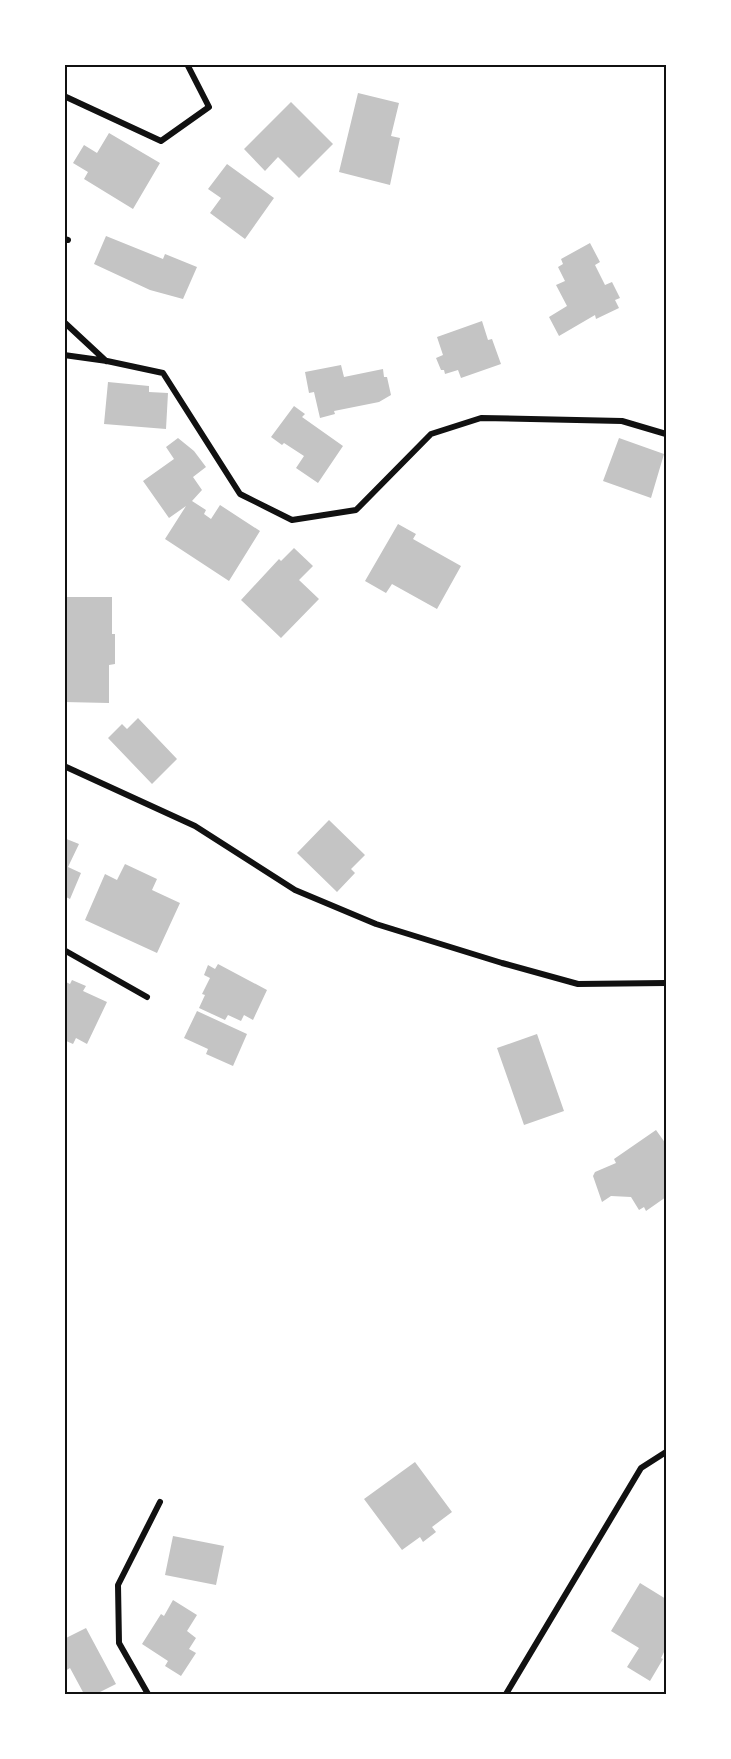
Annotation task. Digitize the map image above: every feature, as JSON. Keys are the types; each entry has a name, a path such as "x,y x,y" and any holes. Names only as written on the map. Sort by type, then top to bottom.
{"street":[{"path":"64,96 161,141 209,107 187,64"},
{"path":"64,322 107,361"},
{"path":"64,355 164,373 240,494 292,520 356,510 431,434 481,418 622,421 666,434"},
{"path":"64,766 195,826 295,890 376,924 578,984 666,983"},
{"path":"64,950 147,997"},
{"path":"506,1695 641,1468 666,1452"},
{"path":"148,1695 119,1643 118,1585 160,1502"}],"building":[{"path":"358,93 399,103 391,136 400,138 390,185 339,172"},
{"path":"291,102 333,144 299,178 278,157 265,171 244,149"},
{"path":"109,133 160,163 133,209 84,179 88,172 73,163 84,145 97,153"},
{"path":"227,164 274,198 245,239 210,213 221,198 208,189"},
{"path":"106,236 163,259 165,254 197,267 183,299 150,290 94,264"},
{"path":"590,243 600,262 595,265 605,285 612,282 620,298 615,300 619,308 596,319 595,315 559,336 549,317 567,306 556,285 565,281 558,267 563,264 561,259"},
{"path":"482,321 488,340 492,339 501,364 461,378 458,370 445,374 436,358 443,355 437,337"},
{"path":"341,365 344,377 383,369 391,395 379,402 334,411 335,414 320,418 314,392 309,393 305,372"},
{"path":"108,382 149,386 149,392 168,393 166,429 104,424"},
{"path":"294,406 305,414 302,417 343,446 318,483 296,468 304,456 271,437"},
{"path":"178,438 194,451 206,467 193,477 202,490 192,501 206,510 204,514 211,519 220,505 260,531 229,581 165,539 186,506 169,518 143,481 174,459 166,447"},
{"path":"619,438 664,454 651,498 603,481"},
{"path":"398,524 416,534 413,539 461,566 437,609 392,584 386,593 365,581"},
{"path":"294,548 313,566 299,580 319,599 281,638 241,600 279,559 281,561"},
{"path":"64,597 112,597 115,664 109,665 109,703 64,702"},
{"path":"138,718 177,759 152,784 108,738 122,724 127,729"},
{"path":"329,820 365,855 351,869 355,873 337,892 297,853"},
{"path":"64,838 79,844 68,867 81,873 70,899 64,896"},
{"path":"125,864 157,879 152,890 180,903 157,953 85,920 105,874 117,880"},
{"path":"218,964 267,990 253,1020 244,1015 241,1021 228,1015 225,1020 199,1008 205,995 202,994 210,978 204,975 208,965 215,969"},
{"path":"72,980 86,986 83,991 107,1002 87,1044 76,1038 73,1044 64,1040 64,981 70,984"},
{"path":"197,1011 247,1034 233,1066 206,1054 208,1049 184,1038"},
{"path":"537,1034 564,1111 524,1125 497,1048"},
{"path":"656,1130 666,1144 666,1197 646,1211 644,1207 639,1210 631,1197 611,1196 602,1202 593,1176 595,1172 616,1163 614,1159"},
{"path":"415,1462 452,1512 432,1527 436,1532 423,1542 420,1537 402,1550 364,1499"},
{"path":"173,1536 224,1546 216,1585 165,1575"},
{"path":"640,1583 666,1599 666,1648 661,1658 663,1659 650,1681 627,1667 639,1648 611,1631"},
{"path":"173,1600 197,1615 187,1631 196,1638 189,1649 196,1653 181,1676 165,1666 168,1661 142,1644 161,1614 164,1616"},
{"path":"86,1628 116,1684 96,1694 84,1694 70,1668 65,1671 64,1669 64,1639"}]}
